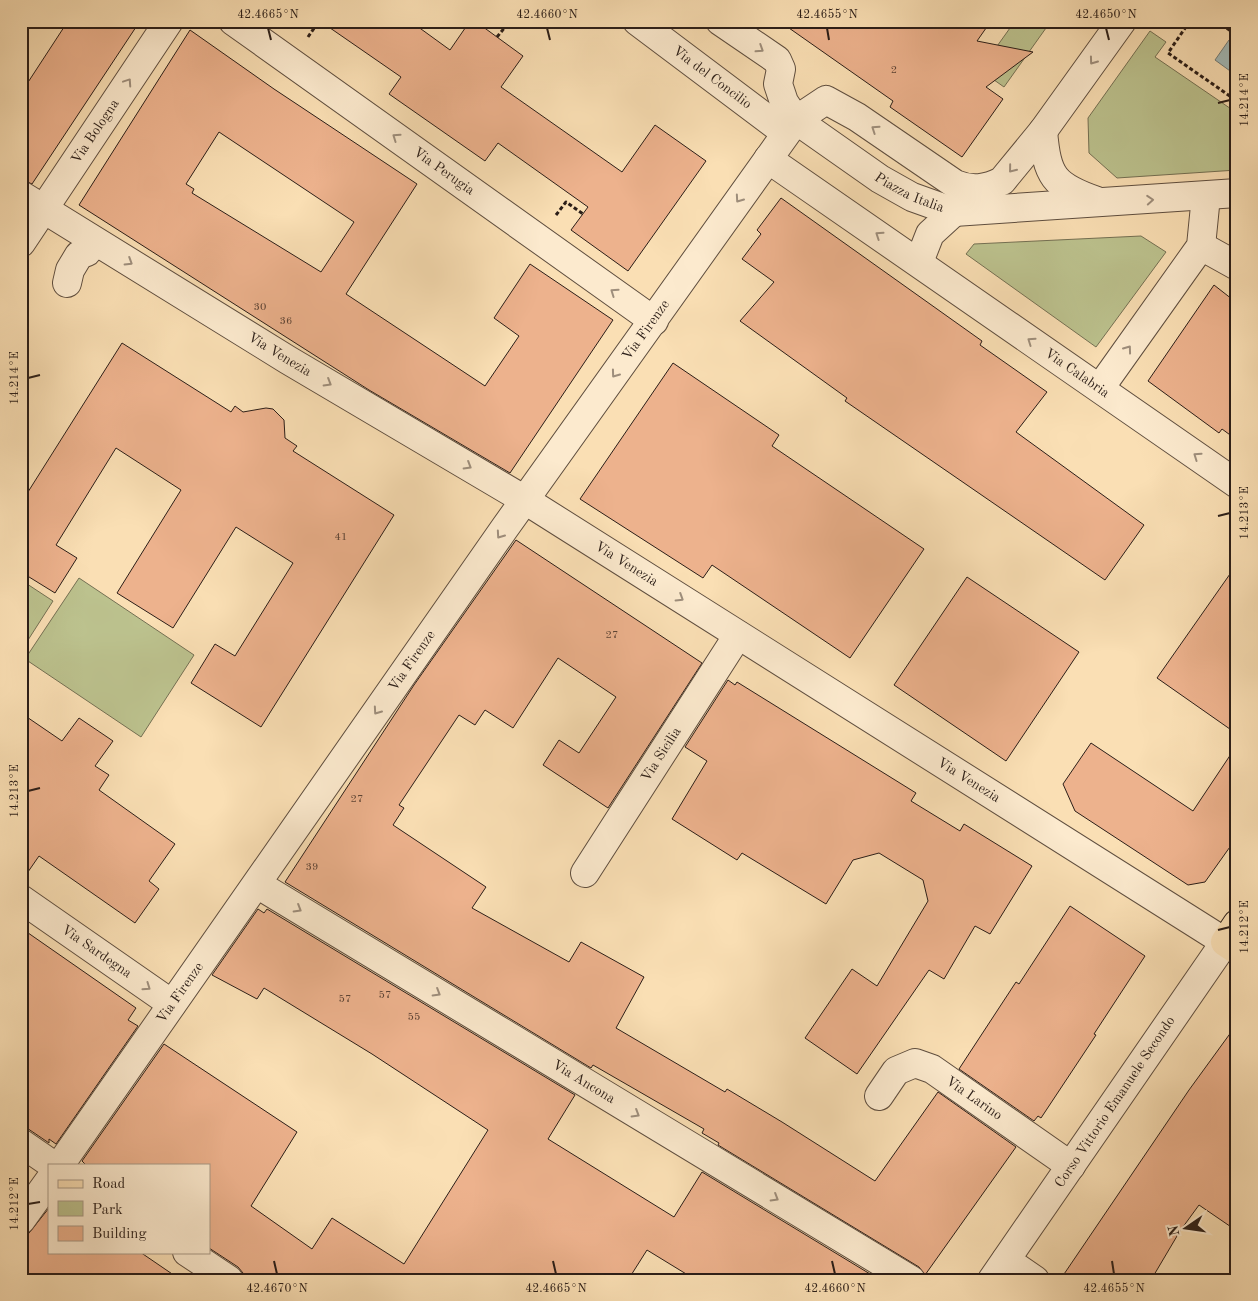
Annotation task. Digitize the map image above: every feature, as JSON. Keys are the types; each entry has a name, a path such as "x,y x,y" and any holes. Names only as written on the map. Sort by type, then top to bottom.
{"street":[{"name":"Via Bologna","path":"21,243 32,203 169,21"},
{"name":"Via Perugia","path":"233,21 654,321"},
{"name":"Via del Concilio","path":"637,21 791,126"},
{"path":"720,21 777,60 781,69 778,84 791,126 768,159"},
{"name":"Piazza Italia","path":"1122,21 1043,131 1002,181 993,186 978,189 965,188 955,184 857,117 826,100 791,126 912,198 954,212 1237,193"},
{"name":"Piazza Italia","path":"1043,131 1045,154 1054,178 1075,194 1101,203"},
{"name":"Via Firenze","path":"61,1164 525,500 768,159"},
{"name":"Via Calabria","path":"768,159 1237,484"},
{"path":"1100,388 1201,246 1206,196"},
{"name":"Via Venezia","path":"32,203 90,246 525,500 738,635 1233,939"},
{"path":"919,262 930,234 954,212"},
{"path":"1201,246 1237,266"},
{"name":"Via Sicilia","path":"585,873 738,635"},
{"name":"Via Ancona","path":"257,884 911,1280"},
{"name":"Via Sardegna","path":"21,899 172,1004"},
{"name":"Corso Vittorio Emanuele Secondo","path":"999,1270 1233,939"},
{"name":"Via Larino","path":"879,1096 896,1071 915,1063 932,1069 1071,1166"},
{"path":"21,1143 52,1164"},
{"path":"21,1220 48,1182"},
{"path":"190,1254 229,1280"},
{"path":"999,1270 1035,1280"}],"path":[{"path":"497,37 510,21"},
{"path":"1174,21 1184,29"},
{"path":"1190,21 1168,53 1237,101"},
{"path":"1216,21 1237,35"}],"green space":[{"path":"1015,21 1051,21 1004,87 980,70"},
{"path":"1150,31 1166,42 1155,57 1237,113 1237,170 1117,178 1089,153 1088,118"},
{"path":"1141,236 1166,252 1096,347 966,254 974,244"},
{"path":"79,578 194,655 141,737 25,659"},
{"path":"21,580 53,601 21,651"}],"water":[{"path":"1229,40 1237,46 1237,76 1215,60"}],"building":[{"path":"68,21 140,21 32,184 21,179 21,93"},
{"path":"320,21 410,21 450,50 470,21 475,21 523,56 501,87 622,172 655,125 706,161 628,271 571,230 588,207 498,143 485,161 389,94 401,77"},
{"path":"779,21 991,21 977,41 1033,52 986,87 1003,99 962,157 890,107 893,101"},
{"path":"190,30 274,89 417,184 346,294 485,386 519,336 494,318 530,264 613,320 510,473 369,390 79,205","holes":["219,132 354,222 321,272 192,193 194,189 186,184"]},
{"path":"781,198 982,341 980,345 1047,392 1016,432 1144,525 1105,580 845,401 847,398 740,321 774,282 742,259 761,234 757,230"},
{"path":"1214,285 1237,303 1237,440 1222,429 1219,433 1148,381"},
{"path":"122,343 231,412 235,406 243,412 266,408 273,409 284,420 285,438 297,446 293,451 394,515 261,727 191,683 215,644 235,656 293,563 236,527 173,628 117,593 181,490 116,448 56,545 77,558 55,593 21,572 21,503"},
{"path":"673,363 779,435 772,446 924,549 850,658 712,565 703,578 580,499"},
{"path":"516,540 702,663 608,808 543,765 559,740 579,753 616,697 558,658 513,728 485,710 475,725 459,715 399,805 404,808 393,825 486,887 472,908 569,962 581,942 644,977 616,1028 725,1092 727,1089 875,1181 938,1092 1016,1147 925,1275 919,1267 718,1145 719,1143 702,1133 704,1129 593,1065 591,1068 285,882 414,685"},
{"path":"1237,564 1237,734 1157,678"},
{"path":"967,577 1079,652 1006,761 894,685"},
{"path":"728,680 735,685 737,682 916,793 911,801 960,831 964,824 1032,866 990,934 975,926 944,979 929,970 857,1074 805,1038 852,969 877,986 928,901 923,880 879,853 853,860 826,904 742,853 737,860 672,819 707,761 685,747"},
{"path":"21,713 62,741 79,718 113,741 95,766 109,775 99,790 175,844 149,881 159,889 135,923 39,856 21,882"},
{"path":"1091,743 1193,811 1237,745 1237,837 1205,882 1188,885 1075,811 1063,784"},
{"path":"1070,906 1145,956 1041,1118 1038,1116 1034,1121 959,1069 1016,982 1019,984"},
{"path":"258,909 264,913 267,909 575,1095 548,1139 674,1217 702,1172 880,1280 696,1280 647,1250 628,1280 244,1280 243,1273 238,1267 210,1249 210,1164 85,1164 82,1161 164,1044 297,1132 251,1206 312,1249 332,1218 404,1264 488,1130 372,1054 264,988 257,999 212,975"},
{"path":"21,928 136,1008 128,1020 138,1026 56,1144 49,1139 49,1143 21,1124"},
{"path":"1237,1024 1237,1231 1199,1205 1180,1231 1151,1280 1060,1280 1189,1090"},
{"path":"48,1209 48,1254 143,1254 181,1280 39,1280 21,1268 21,1243"}]}
